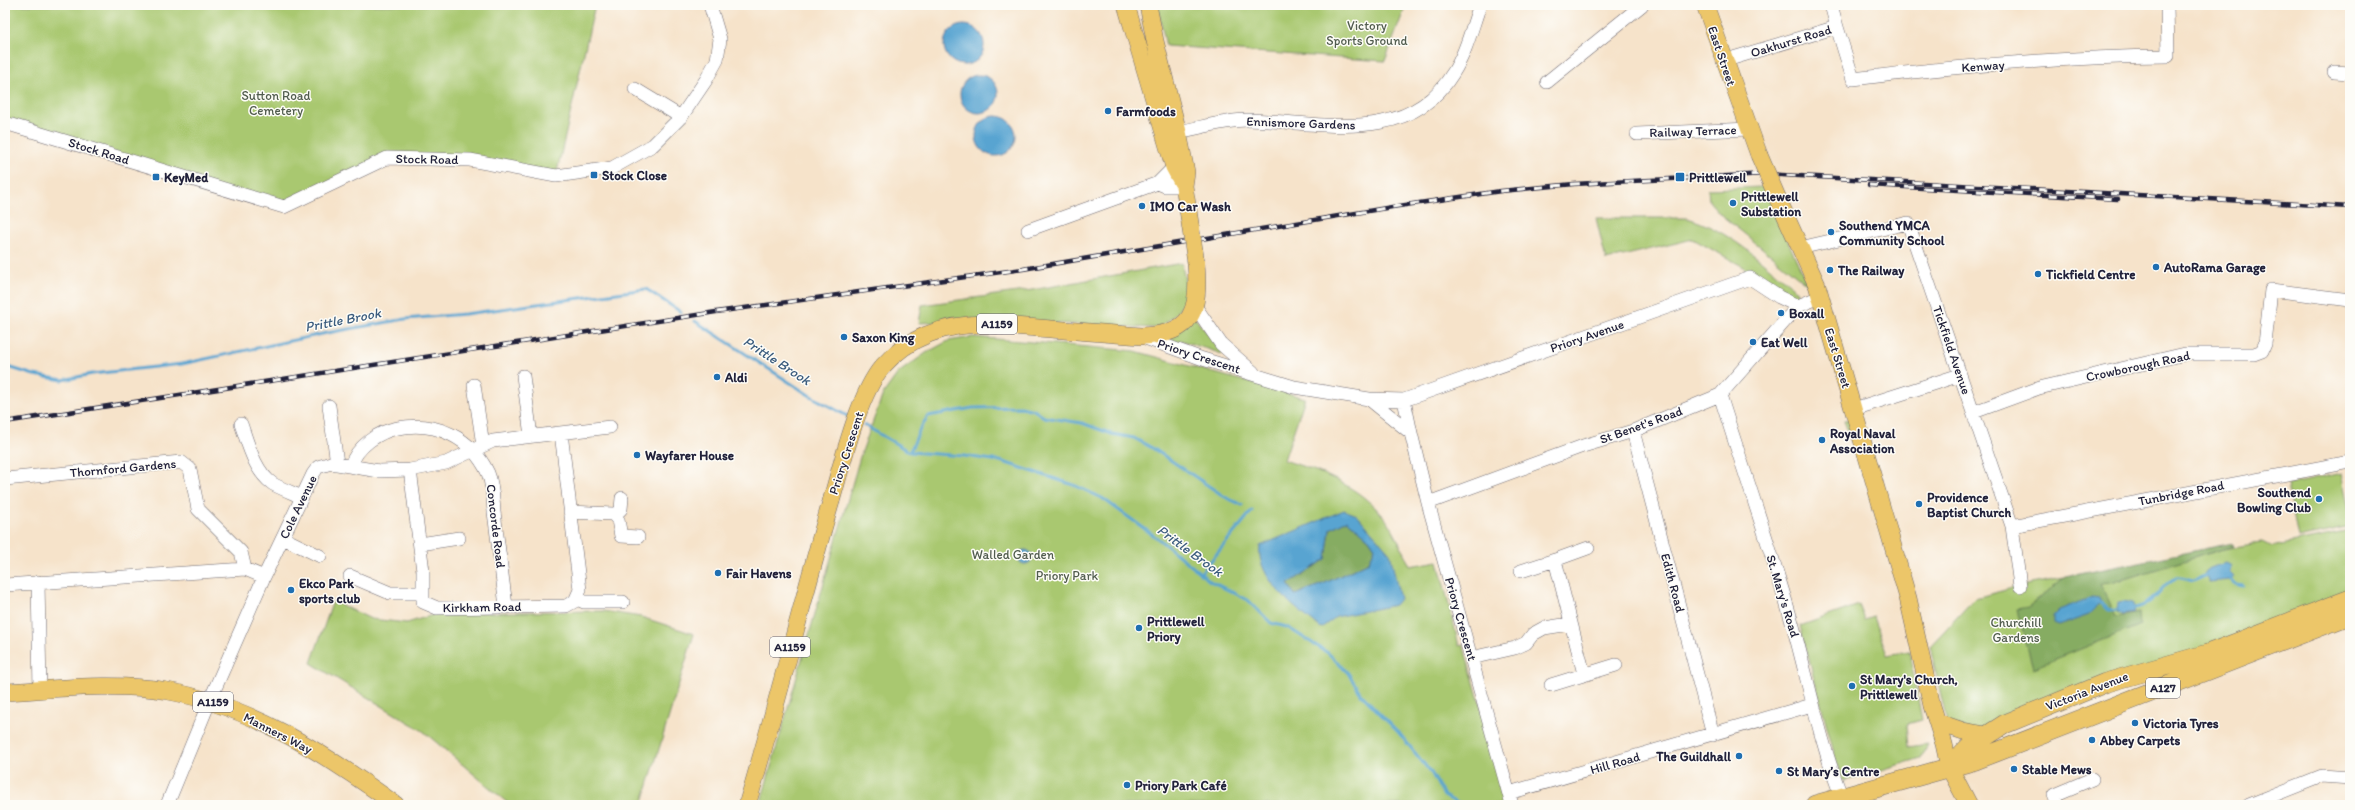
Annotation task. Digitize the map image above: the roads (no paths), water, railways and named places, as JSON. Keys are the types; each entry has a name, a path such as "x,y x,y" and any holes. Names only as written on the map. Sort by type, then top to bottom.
{"highway":[{"name":"Victoria Avenue","path":"1949,767 1969,747 2005,724 2105,683 2207,654 2350,599"},
{"name":"Victoria Avenue","path":"1815,805 1976,760 2350,615"}],"main road":[{"name":"A1159","path":"1126,5 1174,167 1184,186"},
{"name":"A1159","path":"1148,5 1186,172 1184,186"},
{"name":"East Street","path":"1705,5 1723,61 1759,155 1820,297 1916,625 1928,691 1949,767 1969,805"},
{"name":"Priory Crescent","path":"747,805 768,734 787,658 838,476 863,402 873,381 883,367 906,347 941,328 963,324 987,324 1140,336 1160,336 1175,330 1185,322 1195,306 1198,284 1184,186"},
{"name":"Manners Way","path":"5,692 126,687 167,691 210,700 265,725 314,751 396,805"},
{"path":"1937,722 1963,731 1986,735"}],"street":[{"name":"Stock Road","path":"5,123 284,207 387,158 470,160 556,176 612,168 653,145 681,118 706,80 717,60 720,40 710,5"},
{"name":"Ennismore Gardens","path":"1178,132 1246,120 1349,127 1389,122 1413,113 1442,88 1454,72 1480,5"},
{"path":"1548,82 1642,5"},
{"name":"Oakhurst Road","path":"1723,61 1838,27 1831,5"},
{"name":"Kenway","path":"1838,27 1853,79 1941,68 2110,57 2168,56 2167,5"},
{"path":"2334,72 2350,73"},
{"path":"635,89 681,118"},
{"name":"Railway Terrace","path":"1637,134 1749,129"},
{"path":"1028,230 1158,183 1174,167"},
{"path":"1158,183 1165,186 1184,186"},
{"name":"Tickfield Avenue","path":"1800,248 1908,222 2012,526 2020,586"},
{"name":"Priory Avenue","path":"1369,399 1404,400 1750,278 1779,297 1798,306"},
{"name":"Crowborough Road","path":"1974,412 2039,388 2185,354 2254,354 2262,351 2265,344 2271,290 2350,300"},
{"name":"St Benet's Road","path":"1428,503 1583,446 1633,431 1720,396 1798,306 1820,297"},
{"name":"Priory Crescent","path":"1195,306 1222,344 1257,375"},
{"name":"Priory Crescent","path":"1140,336 1203,359 1294,387 1369,399 1411,432"},
{"path":"1854,410 1960,375"},
{"path":"523,376 531,436"},
{"path":"474,385 478,448"},
{"name":"St. Mary's Road","path":"1720,396 1793,626 1812,705 1832,773 1842,798"},
{"name":"Priory Crescent","path":"1404,400 1428,503 1511,799"},
{"path":"329,406 336,463"},
{"path":"241,424 249,448 266,477 273,484 302,497"},
{"name":"Concorde Road","path":"351,466 357,452 382,433 397,428 417,425 440,428 478,448 490,480 506,606"},
{"name":"Cole Avenue","path":"264,577 302,497 318,467 324,464 336,463 379,471 410,470 446,463 478,448 531,436 610,427"},
{"name":"Edith Road","path":"1633,431 1713,735"},
{"path":"561,433 580,590 577,599 584,602 623,602"},
{"name":"Thornford Gardens","path":"5,479 181,462 190,469 198,509 241,552 245,569"},
{"name":"Tunbridge Road","path":"2012,526 2350,462"},
{"path":"350,576 390,593 422,593 423,570 410,470"},
{"path":"615,516 621,509 622,498"},
{"path":"570,512 610,513 615,516 621,536 638,537"},
{"path":"283,538 320,556"},
{"path":"420,544 459,538"},
{"path":"1521,572 1588,548"},
{"path":"1555,560 1570,624 1584,674"},
{"path":"5,585 245,569 264,577 210,700 169,804"},
{"path":"38,582 40,690"},
{"name":"Kirkham Road","path":"422,593 423,602 431,607 566,606 577,599"},
{"path":"1471,658 1514,648 1526,643 1533,634 1544,628 1570,624"},
{"path":"1551,685 1616,665"},
{"name":"Hill Road","path":"1511,799 1812,705"},
{"path":"2249,805 2322,776 2350,778"},
{"path":"2058,805 2054,795 2092,779"}],"water":[{"path":"968,25 975,28 981,34 984,45 983,53 975,62 968,65 960,65 953,62 945,53 944,41 947,34 956,26"},
{"path":"975,75 983,75 993,80 997,87 997,101 993,108 983,113 975,113 965,108 963,105 960,98 960,90 965,80 968,78"},
{"path":"996,116 1004,118 1010,122 1014,128 1016,136 1014,144 1010,150 1004,154 996,156 988,154 982,150 978,144 976,136 978,128 982,122 988,118"},
{"path":"1344,510 1357,515 1390,553 1400,599 1395,605 1336,617 1321,628 1290,603 1271,582 1264,570 1260,558 1260,546","holes":["1347,520 1369,539 1375,548 1369,562 1325,583 1295,595 1288,584 1326,559 1330,529"]},
{"path":"1025,550 1030,552 1032,557 1030,562 1025,564 1020,562 1018,557 1020,552"},
{"path":"2226,563 2232,566 2229,572 2234,577 2232,580 2209,582 2204,572 2209,568"},
{"path":"2092,597 2099,598 2101,603 2089,615 2058,626 2053,624 2053,616 2059,610"},
{"path":"2124,601 2132,603 2135,608 2134,612 2122,614 2117,611 2118,602"}],"waterway":[{"name":"Prittle Brook","path":"5,366 34,375 63,380 92,374 182,364 327,333 405,319 465,314 646,289 681,312"},
{"name":"Prittle Brook","path":"695,321 809,395 849,417"},
{"path":"910,452 920,429 928,416 973,408 1021,407 1034,410 1044,417 1082,423 1112,434 1134,438 1154,449 1225,497 1242,505"},
{"name":"Prittle Brook","path":"864,425 910,452 964,456 1000,461 1074,485 1102,498 1156,537 1210,581 1248,600 1271,623 1287,627 1328,653 1348,673 1361,694 1399,733 1432,774 1444,796 1461,805"},
{"path":"1200,574 1252,511"},
{"path":"2135,608 2143,606 2149,602 2167,583 2172,580 2183,578 2192,581 2206,575"},
{"path":"2232,580 2237,585 2244,586"},
{"path":"2101,603 2109,610 2116,609"}],"railway":[{"path":"5,422 716,312 1023,269 1392,207 1501,191 1574,184 1766,174 2350,207"},
{"path":"1869,185 2118,199"}],"place":[{"name":"Farmfoods","path":"1108,111"},
{"name":"Stock Close","path":"594,175"},
{"name":"KeyMed","path":"156,177"},
{"name":"Prittlewell","path":"1680,177"},
{"name":"Prittlewell Substation","path":"1733,203"},
{"name":"IMO Car Wash","path":"1142,206"},
{"name":"Southend YMCA Community School","path":"1831,232"},
{"name":"AutoRama Garage","path":"2156,267"},
{"name":"The Railway","path":"1830,270"},
{"name":"Tickfield Centre","path":"2038,274"},
{"name":"Boxall","path":"1781,313"},
{"name":"Saxon King","path":"844,337"},
{"name":"Eat Well","path":"1753,342"},
{"name":"Aldi","path":"717,377"},
{"name":"Royal Naval Association","path":"1822,440"},
{"name":"Wayfarer House","path":"637,455"},
{"name":"Southend Bowling Club","path":"2319,499"},
{"name":"Providence Baptist Church","path":"1919,504"},
{"name":"Fair Havens","path":"718,573"},
{"name":"Ekco Park sports club","path":"291,590"},
{"name":"Prittlewell Priory","path":"1139,628"},
{"name":"St Mary's Church, Prittlewell","path":"1852,686"},
{"name":"Victoria Tyres","path":"2135,723"},
{"name":"Abbey Carpets","path":"2092,740"},
{"name":"The Guildhall","path":"1739,756"},
{"name":"Stable Mews","path":"2014,769"},
{"name":"St Mary’s Centre","path":"1779,771"},
{"name":"Priory Park Café","path":"1127,785"}],"park label":[{"name":"Victory Sports Ground","path":"1367,32"},
{"name":"Sutton Road Cemetery","path":"276,102"},
{"name":"Walled Garden","path":"1013,554"},
{"name":"Priory Park","path":"1067,575"},
{"name":"Churchill Gardens","path":"2016,630"}]}
